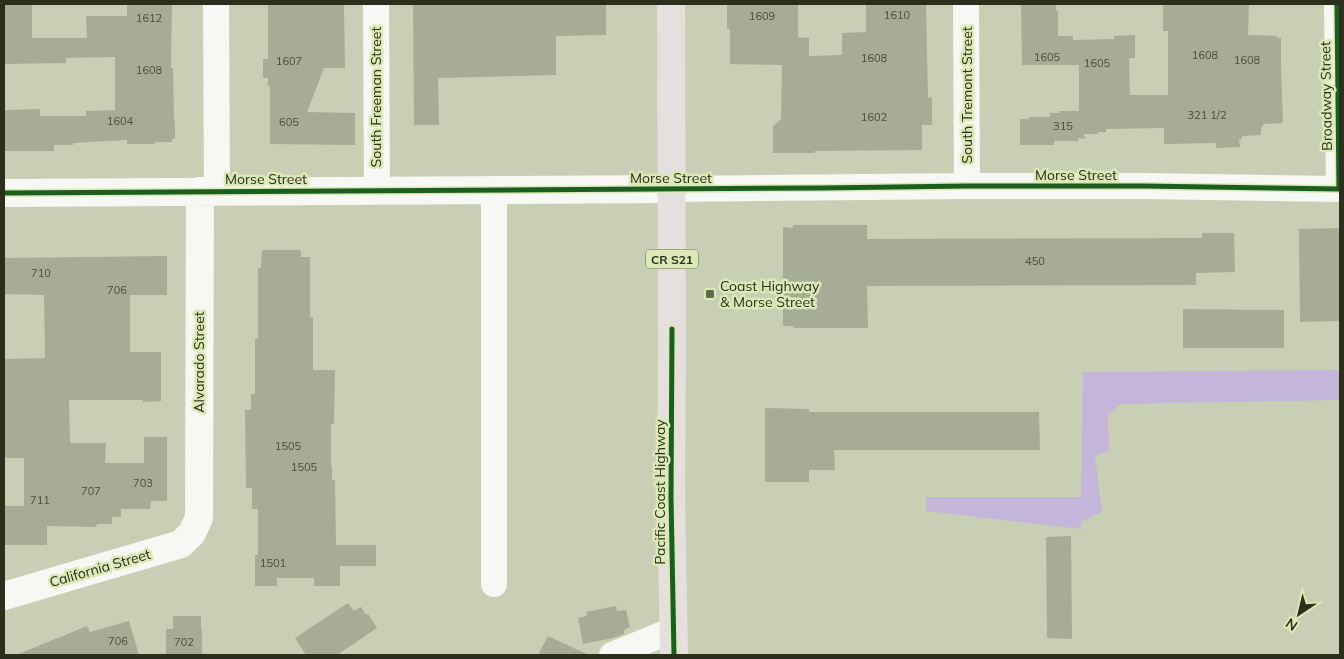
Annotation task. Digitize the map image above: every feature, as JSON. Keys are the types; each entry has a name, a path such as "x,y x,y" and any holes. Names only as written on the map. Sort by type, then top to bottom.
{"main road":[{"name":"CR S21","path":"671,4 672,189"},
{"name":"Pacific Coast Highway","path":"672,189 671,497 674,643"}],"street":[{"name":"Alvarado Street","path":"192,532 199,518 208,191 216,4"},
{"name":"South Freeman Street","path":"376,4 377,190"},
{"name":"South Tremont Street","path":"966,4 967,186"},
{"name":"Broadway Street","path":"1337,4 1339,189"},
{"name":"Morse Street","path":"4,192 967,186 1339,189"},
{"path":"494,190 494,584"},
{"name":"California Street","path":"4,596 181,544 192,532"},
{"path":"612,655 674,643"}],"shaded area":[{"path":"1340,370 1340,400 1121,404 1108,415 1109,451 1095,456 1102,512 1081,522 1081,529 926,511 926,497 1081,497 1083,372"}],"building":[{"path":"4,4 32,4 32,38 87,38 86,16 127,16 127,4 172,4 171,68 173,68 175,139 172,139 172,142 155,142 155,144 127,144 127,140 54,145 54,151 4,151 4,110 40,109 40,116 86,116 86,111 115,110 115,57 66,58 66,63 4,64"},
{"path":"268,4 344,4 345,68 324,68 307,112 355,113 355,145 270,144 270,86 268,87 268,78 263,78 263,59 268,59"},
{"path":"413,4 606,4 606,35 556,36 556,75 438,78 439,125 414,125"},
{"path":"727,4 798,4 798,37 809,38 809,56 842,55 842,33 866,32 866,4 926,4 928,98 932,97 932,125 922,125 922,150 773,153 773,126 781,119 782,65 730,64 730,29 727,29"},
{"path":"1021,4 1056,4 1056,11 1058,11 1058,36 1073,36 1073,40 1114,39 1114,36 1135,35 1135,58 1129,58 1130,95 1168,95 1168,31 1163,31 1163,4 1249,4 1248,35 1277,36 1277,38 1281,38 1283,123 1263,124 1261,135 1242,136 1242,139 1239,139 1240,147 1216,148 1216,143 1164,144 1164,128 1106,129 1106,132 1098,132 1098,134 1084,134 1085,139 1078,138 1078,141 1054,141 1054,145 1020,145 1020,119 1050,117 1050,113 1059,113 1059,111 1079,111 1079,65 1022,65"},
{"path":"793,225 867,225 867,239 1202,238 1202,233 1234,233 1235,272 1196,273 1196,285 867,286 868,328 794,328 793,326 783,326 783,227 793,228"},
{"path":"1340,228 1340,321 1300,322 1299,229"},
{"path":"262,250 301,250 301,257 310,257 310,317 313,317 313,370 335,370 334,424 331,424 331,467 332,480 335,480 336,545 376,545 376,566 340,566 340,586 314,586 314,578 277,578 277,586 255,586 255,555 258,555 258,509 252,509 252,488 246,488 245,410 251,410 251,394 255,394 255,338 258,339 258,268 261,268"},
{"path":"167,256 167,295 130,295 130,352 161,352 161,401 69,400 70,443 106,443 105,463 144,463 144,437 167,437 167,501 151,501 150,509 121,509 121,517 112,517 112,524 97,524 96,527 47,526 47,545 4,545 4,506 24,506 24,458 4,458 4,359 45,358 44,295 4,294 4,258"},
{"path":"1183,309 1284,310 1284,348 1183,348"},
{"path":"765,408 809,409 809,412 1039,412 1040,450 834,450 835,470 809,470 809,482 765,482"},
{"path":"1071,536 1072,639 1047,638 1046,537"},
{"path":"348,603 354,611 361,607 377,628 337,655 306,655 295,638"},
{"path":"616,606 617,611 626,610 630,627 624,630 624,634 583,644 578,618 587,616 586,612"},
{"path":"173,616 201,616 202,655 166,655 166,629 173,629"},
{"path":"129,621 139,655 16,655 87,626 90,632"},
{"path":"548,636 589,655 538,655"}],"cycle path":[{"path":"4,193 967,186 1339,189 1337,4"},
{"path":"672,329 671,497 674,655"}],"place":[{"name":"Coast Highway & Morse Street","path":"710,294"}]}
